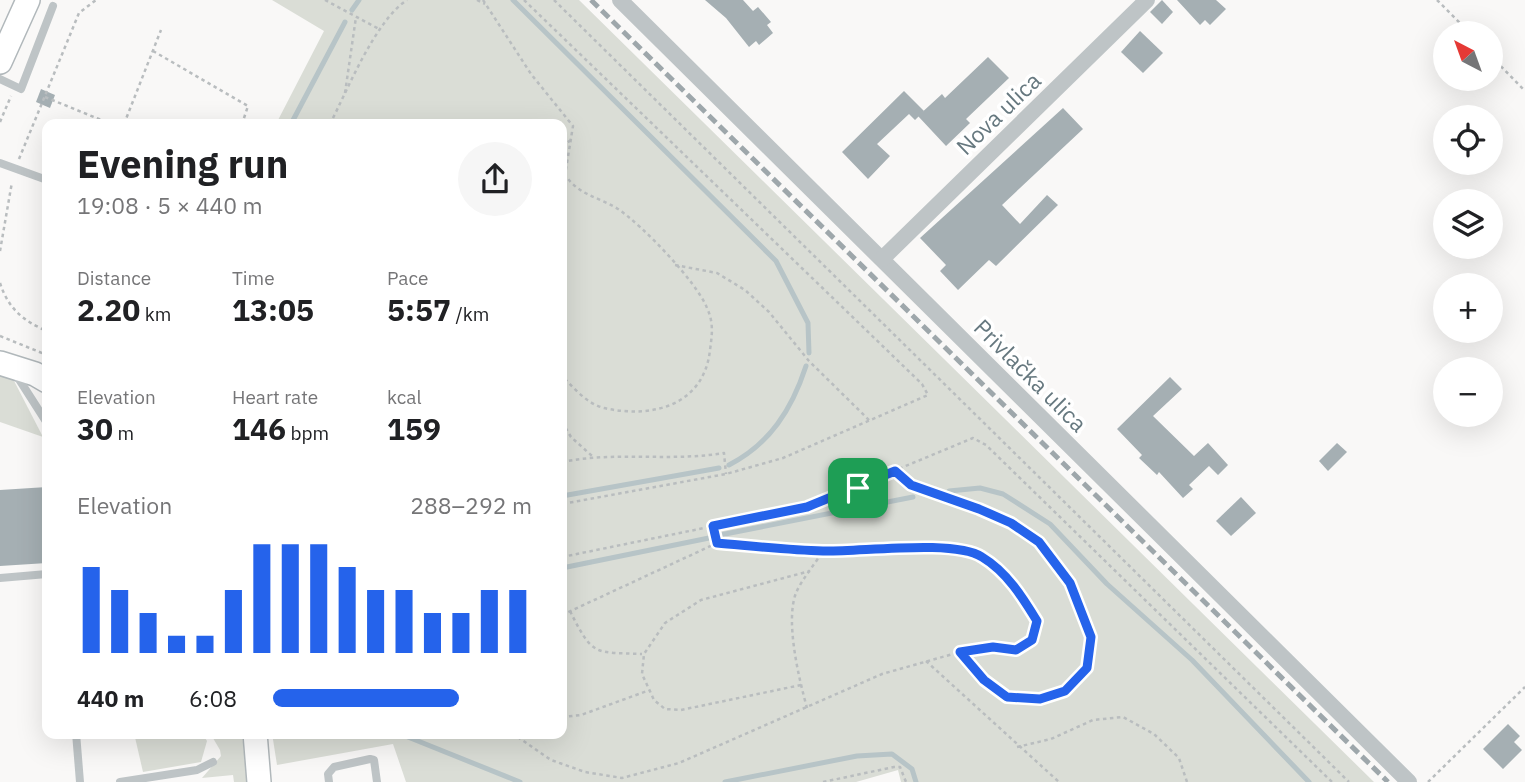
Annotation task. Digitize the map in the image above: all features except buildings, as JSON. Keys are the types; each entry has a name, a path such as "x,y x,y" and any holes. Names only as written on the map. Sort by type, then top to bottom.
{"main road":[{"path":"0,62 28,0"},
{"path":"4,364 42,379"},
{"path":"255,739 259,782"}],"street":[{"name":"Privlačka ulica","path":"620,0 1409,782"},
{"name":"Nova ulica","path":"882,259 1147,0"}],"lane":[{"path":"0,79 21,89 53,6"},
{"path":"0,163 42,178"},
{"path":"4,364 42,416"},
{"path":"0,578 42,574"},
{"path":"76,739 80,782"},
{"path":"329,782 328,774 334,767 370,759 374,760 377,782"},
{"path":"120,782 197,770 213,762"}],"path":[{"path":"0,251 15,169 79,13 96,0"},
{"path":"325,0 379,29"},
{"path":"333,119 379,29 396,7 407,0"},
{"path":"477,0 484,2 531,74 573,126 567,163"},
{"path":"524,0 922,384 928,395 783,458 726,474 567,503"},
{"path":"554,0 1349,782"},
{"path":"1437,0 1457,21"},
{"path":"344,97 356,17"},
{"path":"126,119 161,30"},
{"path":"153,51 248,106 244,119"},
{"path":"1503,68 1525,91"},
{"path":"45,97 99,119"},
{"path":"567,143 571,140"},
{"path":"567,178 574,188 618,209 651,237 707,306 713,326 709,364 694,391 677,404 652,411 604,408 585,399 567,382"},
{"path":"675,265 717,273 745,290 769,312 809,361 871,422"},
{"path":"0,283 9,304 19,315 42,328"},
{"path":"0,336 42,353"},
{"path":"567,430 592,456"},
{"path":"567,556 807,507 973,438 986,445 1332,782"},
{"path":"567,461 592,456 692,459 724,453 726,474"},
{"path":"895,471 911,485 1011,523 1039,542 1070,583 1091,637 1087,668 1065,691 1040,699 1007,697 984,680 960,652"},
{"path":"713,526 717,543"},
{"path":"521,739 551,760 585,772 623,780 679,763 882,674 960,652 993,647 1016,650 1032,640 1037,621 1022,596 999,570 981,555 953,548 823,551 717,543 567,612"},
{"path":"807,708 801,685 792,614 796,593 823,551"},
{"path":"801,685 681,710 665,709 653,700 647,691 642,674 644,654 665,624 701,600 810,571"},
{"path":"570,611 591,648 601,653 644,654"},
{"path":"926,662 1017,747 1059,782"},
{"path":"1428,782 1525,687"},
{"path":"567,716 581,715 647,691"},
{"path":"1017,747 1051,739 1093,720 1123,717 1154,734 1179,758 1187,782"},
{"path":"823,782 900,767 906,782"}],"shaded area":[{"path":"272,0 579,0 1374,782 901,782 898,770 856,782 406,782 393,744 277,765 273,739 567,739 567,119 279,119 324,31"},
{"path":"0,371 11,375 42,437 0,422"},
{"path":"135,739 207,741 201,762 143,772"},
{"path":"214,739 243,739 247,782 234,782 233,775 202,778 221,756"}],"waterway":[{"path":"352,10 359,0"},
{"path":"513,0 776,261 808,323 809,353"},
{"path":"294,119 345,22"},
{"path":"729,465 756,447 778,424 794,397 806,366"},
{"path":"567,495 719,468"},
{"path":"949,491 980,488 1003,494 1050,524 1107,584 1192,660 1309,782"},
{"path":"720,535 913,497"},
{"path":"567,567 709,538"},
{"path":"413,739 520,782"},
{"path":"725,782 857,756 892,754 912,769 916,782"}],"railway":[{"path":"591,0 1388,782"}],"route":[{"path":"895,471 911,485 1011,523 1039,542 1070,583 1091,637 1087,668 1065,691 1040,699 1007,697 984,680 960,652 993,647 1016,650 1032,640 1037,621 1022,596 999,570 981,555 953,548 823,551 717,543 713,526 807,507 858,488 895,471"}]}
